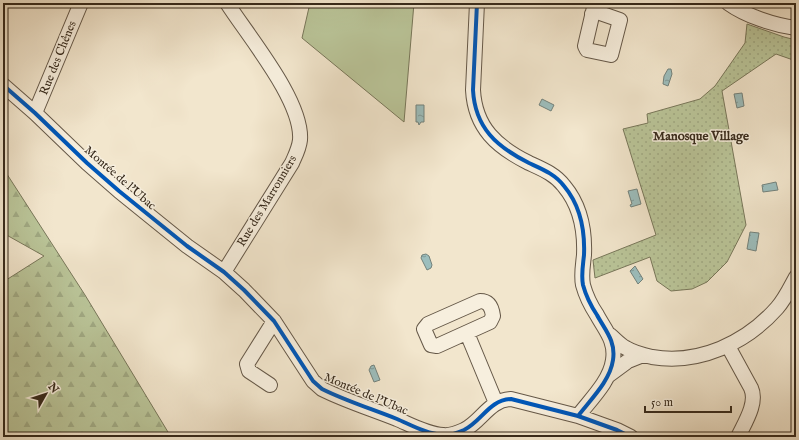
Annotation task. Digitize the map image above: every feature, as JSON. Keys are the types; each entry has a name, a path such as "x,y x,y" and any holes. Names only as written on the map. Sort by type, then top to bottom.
{"street":[{"name":"Rue des Chênes","path":"35,113 81,3"},
{"name":"Rue des Marronniers","path":"224,272 292,163 297,152 300,139 297,120 290,99 227,3"},
{"path":"477,3 473,100 478,115 487,132 496,142 512,154 554,176 565,187 572,198 584,233 583,283 597,317 610,335 625,348 643,355 666,359 684,359 702,355 728,346 748,333 770,315 785,298 796,277"},
{"path":"728,3 740,10 763,19 780,25 796,28"},
{"name":"Montée de l'Ubac","path":"3,85 119,191 187,246 224,272 254,300 274,321 313,381 319,387 422,433 444,435 456,433 470,427 496,403"},
{"path":"270,385 249,371 247,364 274,321"},
{"path":"467,333 496,403 504,400 515,400 578,416 615,433 631,437"},
{"path":"609,375 614,357 610,335"},
{"path":"728,346 754,396 751,407 738,437"},
{"path":"578,416 609,375 628,361 643,355"}],"green space":[{"path":"310,3 414,3 404,122 302,38"},
{"path":"747,24 796,40 796,61 776,54 722,91 746,225 727,262 707,282 692,289 671,291 657,281 650,257 595,278 593,260 656,235 623,129 648,123 647,114 700,99 715,86 745,43"},
{"path":"3,168 85,295 171,437 3,437 3,282 44,256 3,233"}],"water":[{"path":"668,69 671,69 672,74 668,86 663,84 664,76"},
{"path":"742,93 744,106 737,108 734,94"},
{"path":"542,99 554,105 551,111 539,105"},
{"path":"416,105 424,105 424,122 421,122 419,125 418,122 416,122"},
{"path":"776,182 778,190 763,192 762,185"},
{"path":"637,189 641,204 631,207 630,205 632,204 628,191"},
{"path":"750,232 759,233 756,251 747,249"},
{"path":"426,254 429,256 432,265 431,268 427,270 421,258 422,255"},
{"path":"635,266 643,279 638,284 630,271"},
{"path":"374,365 380,380 374,382 369,370 371,366"}],"cycle path":[{"path":"477,3 473,90 478,115 483,126 498,143 517,157 552,175 560,182 574,201 578,210 584,237 582,274 583,285 589,301 609,336 613,347 613,360 608,375 599,390 578,416"},
{"path":"3,85 119,191 187,246 224,272 244,290 274,321 313,381 322,389 419,429 437,434 451,435 464,430 476,422 497,403 503,400 511,399 578,416 617,430 631,437"}],"district":[{"name":"Manosque Village","path":"701,136"}]}
